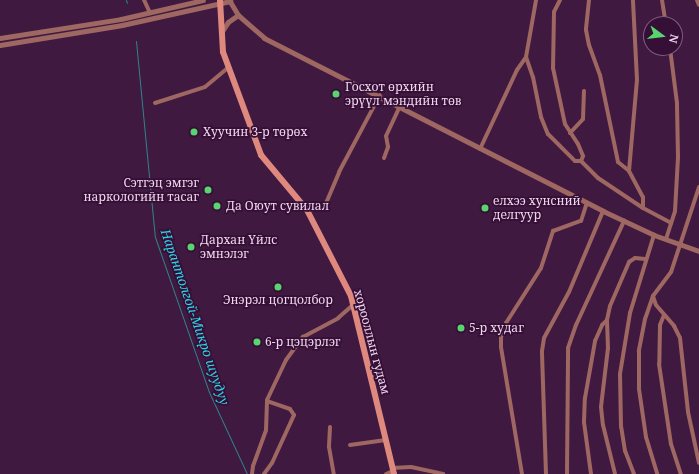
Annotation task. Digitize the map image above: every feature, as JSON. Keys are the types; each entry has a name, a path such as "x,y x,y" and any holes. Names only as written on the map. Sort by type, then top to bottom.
{"main road":[{"name":"хорооллын гудам","path":"220,2 223,52 262,155 307,210 345,284 353,305 393,471"}],"street":[{"path":"144,0 150,13"},
{"path":"0,38 150,13 203,0"},
{"path":"0,45 122,25 229,0 238,15 264,38 380,95 480,149 603,212 654,235 698,248"},
{"path":"480,149 517,70 526,57 536,0"},
{"path":"560,0 554,12 553,68 562,114 570,133 583,156 581,161"},
{"path":"589,0 586,17 589,45 600,75 618,162 629,171 643,197 643,208"},
{"path":"629,171 637,80 633,0"},
{"path":"662,0 665,16"},
{"path":"697,0 699,4"},
{"path":"222,32 228,22 238,15"},
{"path":"666,239 675,211 678,157 677,103 671,56"},
{"path":"526,57 533,77 541,117 548,134 575,161 581,161 598,178 643,208 671,223"},
{"path":"155,103 206,87 228,68"},
{"path":"570,133 583,119 584,92"},
{"path":"307,210 324,208 339,172 380,95"},
{"path":"384,158 388,146 386,136 400,106"},
{"path":"657,474 647,443 639,389 639,351 645,319 653,296 671,272 699,187"},
{"path":"522,474 500,347 501,337 506,323 541,268 554,231 581,221 587,203"},
{"path":"546,474 542,351 544,338 569,292 603,212"},
{"path":"567,474 568,348 582,312 624,221"},
{"path":"634,474 625,451 622,435 620,374 630,313 645,259 654,235"},
{"path":"616,474 603,424 601,407 608,348 607,320 610,306 629,262 635,258 645,259"},
{"path":"653,296 680,338 690,425 699,462"},
{"path":"252,474 252,466 266,430 267,401 286,360 303,337 338,318 353,305"},
{"path":"664,315 660,326 659,364 671,444 681,474"},
{"path":"591,474 584,422 585,398 595,342 602,325 607,320"},
{"path":"264,474 272,463 294,415 290,409 267,401"},
{"path":"330,427 329,447 334,474"},
{"path":"350,445 386,440"},
{"path":"386,474 411,467 443,474"}],"waterway":[{"name":"Нарантолгой-Микро шуудуу","path":"136,41 155,237 209,392 247,474"}],"place":[{"name":"Госхот өрхийн эрүүл мэндийн төв","path":"336,94"},
{"name":"Хуучин 3-р төрөх","path":"194,132"},
{"name":"Сэтгэц эмгэг наркологийн тасаг","path":"208,190"},
{"name":"Да Оюут сувилал","path":"217,206"},
{"name":"елхээ хунсний делгуур","path":"485,208"},
{"name":"Дархан Үйлс эмнэлэг","path":"191,247"},
{"name":"Энэрэл цогцолбор","path":"278,287"},
{"name":"5-р худаг","path":"461,328"},
{"name":"6-р цэцэрлэг","path":"257,342"}]}
